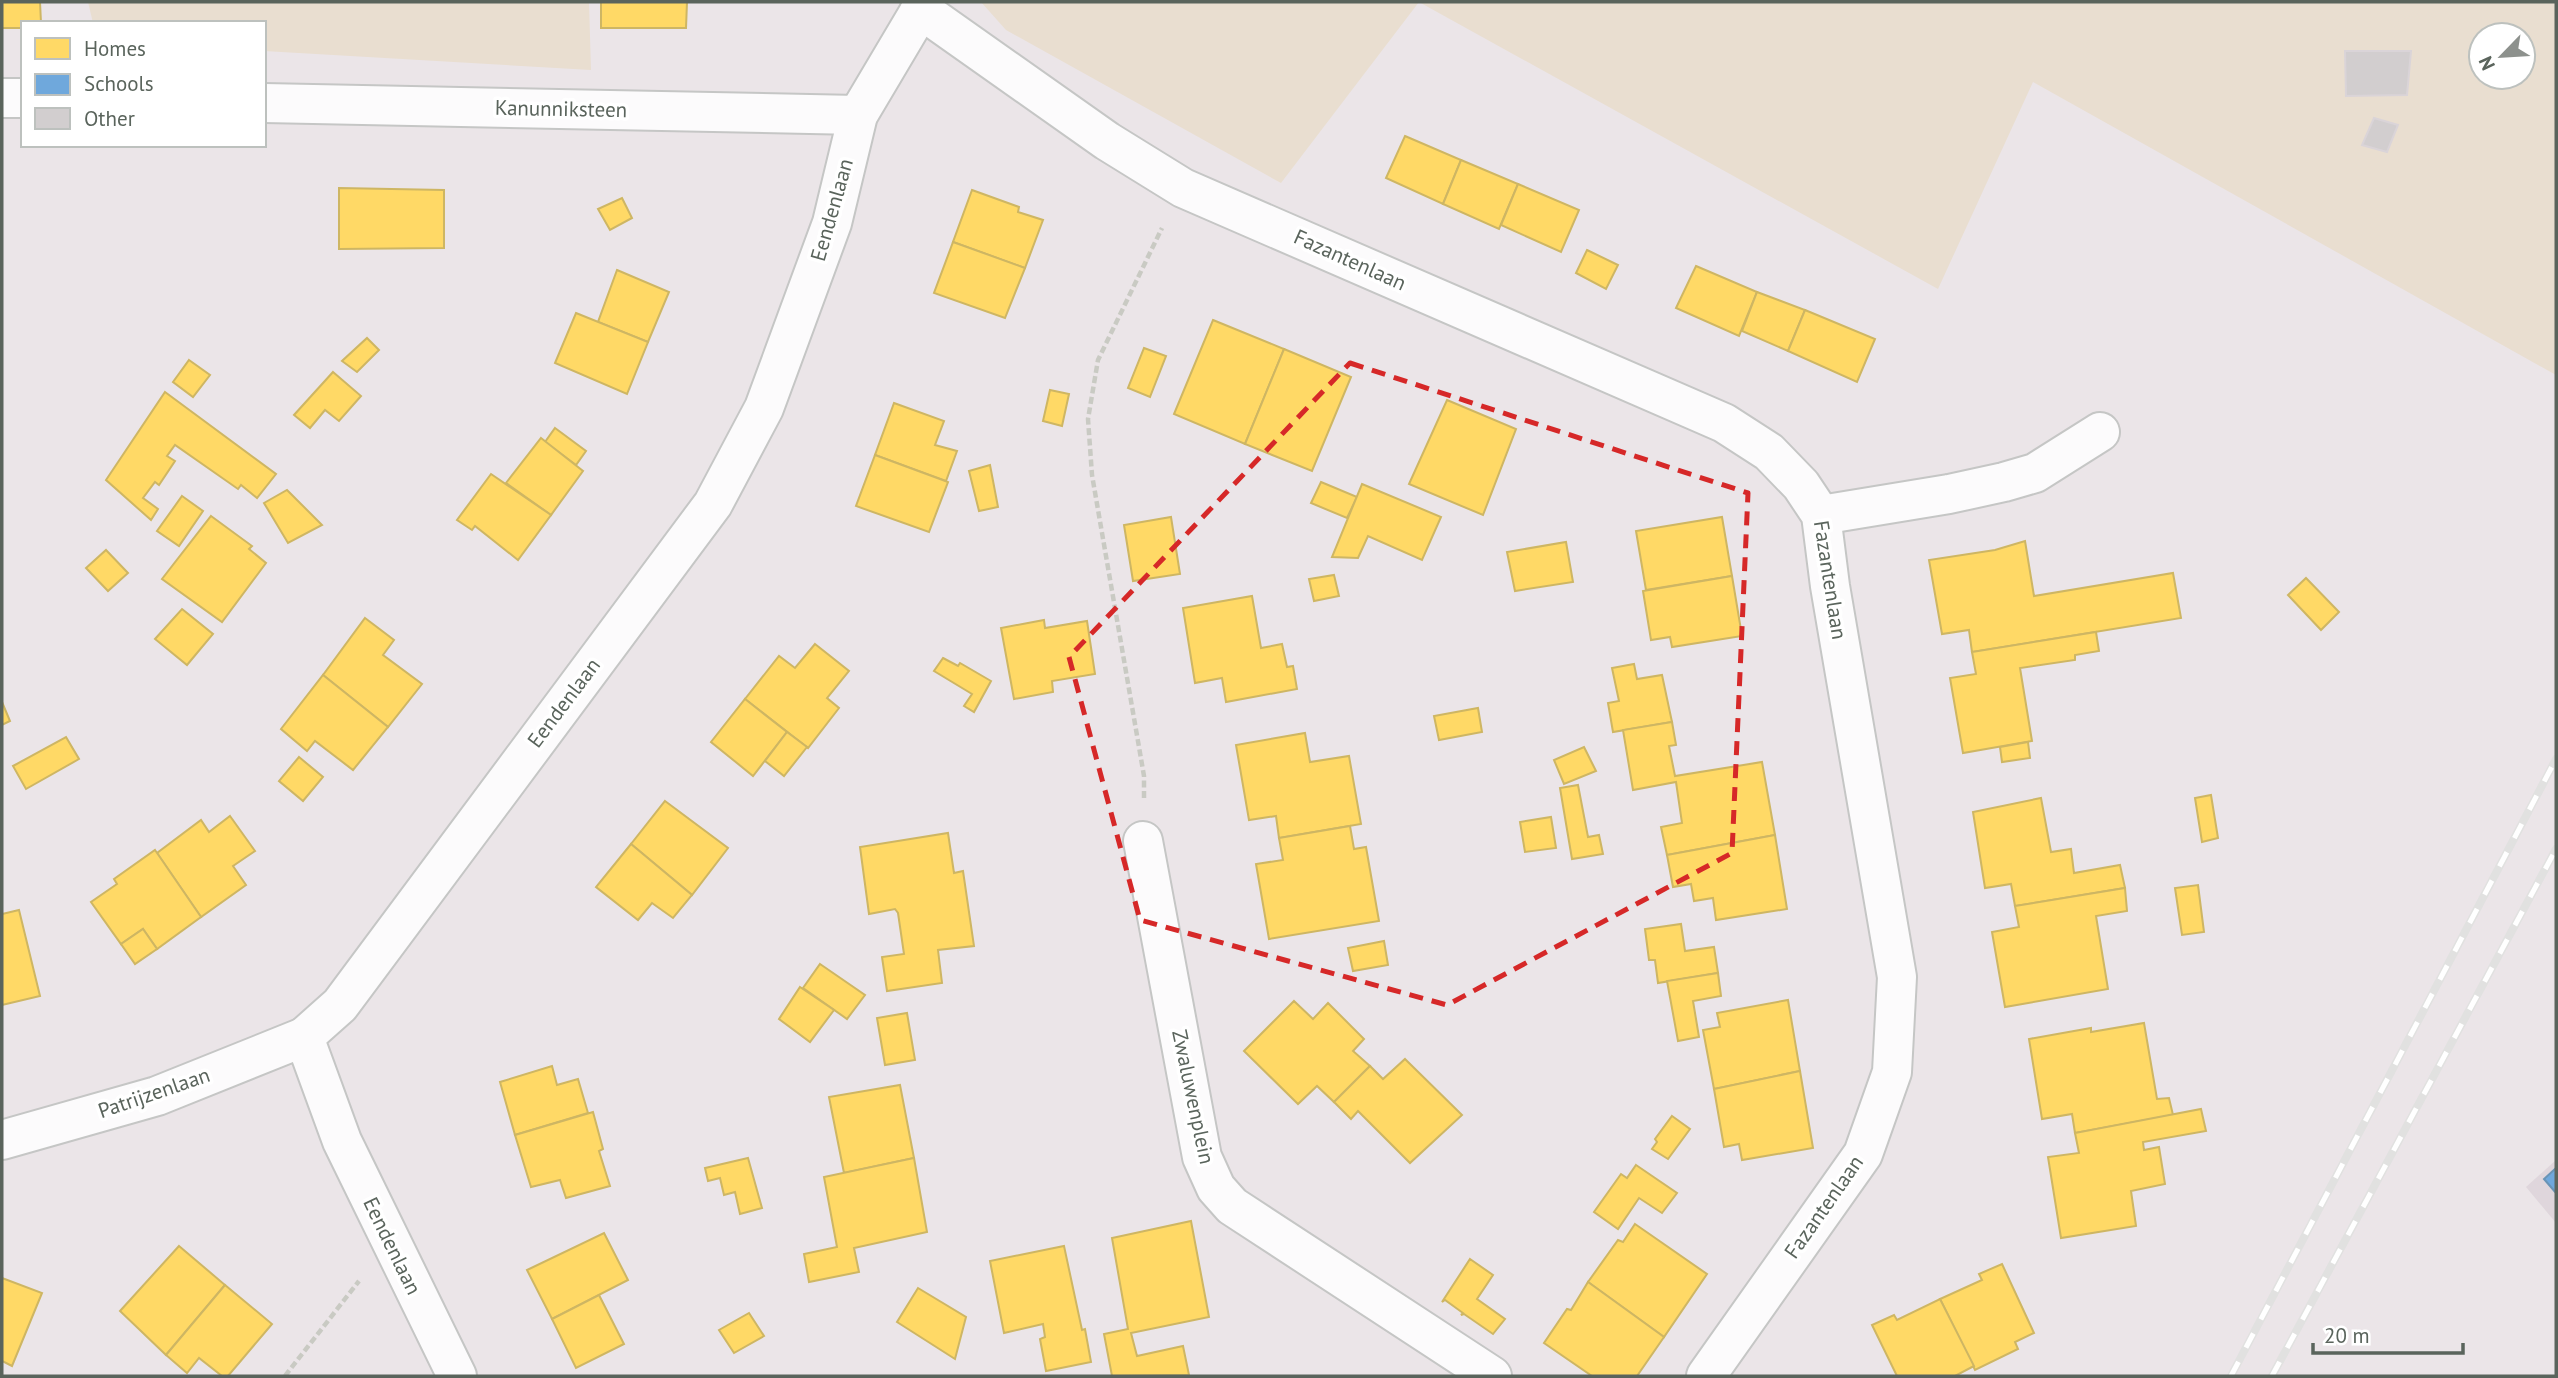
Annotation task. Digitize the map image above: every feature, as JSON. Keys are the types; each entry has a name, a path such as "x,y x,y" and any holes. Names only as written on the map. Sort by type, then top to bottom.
{"street":[{"name":"Eendenlaan","path":"457,1376 342,1140 304,1037 340,1005 713,504 764,408 832,223 858,116 922,5"},
{"name":"Fazantenlaan","path":"922,5 1107,141 1183,188 1724,423 1769,452 1801,485 1821,514 1830,586 1897,977 1892,1072 1863,1154 1706,1376"},
{"path":"2,98 21,98"},
{"name":"Kanunniksteen","path":"266,103 858,116"},
{"path":"1821,514 1950,494 2004,482 2035,472 2100,432"},
{"name":"Zwaluwenplein","path":"1143,841 1202,1157 1216,1188 1232,1206 1492,1376"},
{"name":"Patrijzenlaan","path":"2,1140 157,1096 304,1037"}],"path":[{"path":"1143,841 1144,776 1092,475 1088,419 1098,360 1157,237"},
{"path":"285,1376 390,1242"}],"highlighted area":[{"path":"1350,363 1748,493 1732,853 1447,1005 1140,920 1069,657"}],"shaded area":[{"path":"88,2 589,2 591,70 266,51 266,21 93,21"},
{"path":"981,2 1419,2 1281,183 1006,30"},
{"path":"1419,2 2556,2 2556,375 2033,82 1938,289"},
{"path":"2556,1160 2556,1223 2526,1187"}],"building: Homes":[{"path":"2,2 40,2 41,21 21,21 21,28 2,28"},
{"path":"601,2 687,2 686,28 601,28"},
{"path":"1405,136 1461,160 1443,204 1386,178"},
{"path":"1461,160 1518,184 1499,229 1443,204"},
{"path":"1518,184 1579,210 1561,252 1501,225"},
{"path":"339,188 444,190 444,248 339,249"},
{"path":"972,190 1019,207 1018,212 1043,220 1025,268 953,242"},
{"path":"622,198 632,218 610,230 598,209"},
{"path":"953,242 1025,268 1005,318 934,293"},
{"path":"1587,250 1618,265 1606,289 1576,273"},
{"path":"1696,266 1757,292 1739,336 1676,308"},
{"path":"617,270 669,292 648,342 598,322"},
{"path":"1757,292 1805,310 1788,351 1742,331"},
{"path":"1805,310 1875,339 1857,382 1788,351"},
{"path":"576,313 648,342 627,394 555,363"},
{"path":"1213,320 1284,349 1245,444 1174,414"},
{"path":"367,338 379,350 357,372 342,361"},
{"path":"1144,348 1166,356 1150,397 1128,388"},
{"path":"1284,349 1351,377 1312,471 1245,444"},
{"path":"189,360 210,375 193,397 173,382"},
{"path":"333,372 361,396 339,421 325,410 310,428 294,415"},
{"path":"1050,390 1069,394 1062,426 1043,421"},
{"path":"165,392 276,474 257,498 241,485 238,489 175,445 167,456 175,461 159,485 155,482 143,498 158,509 151,520 106,480"},
{"path":"1447,400 1516,429 1483,515 1409,484"},
{"path":"894,403 944,421 935,445 957,451 946,481 875,455"},
{"path":"555,428 586,451 576,465 545,442"},
{"path":"541,438 583,471 551,515 506,483"},
{"path":"875,455 948,482 929,532 856,506"},
{"path":"990,465 998,507 979,511 969,471"},
{"path":"491,474 551,515 518,560 475,526 472,530 457,520"},
{"path":"1321,482 1357,497 1347,518 1311,503"},
{"path":"1362,484 1441,517 1422,560 1368,536 1358,558 1332,557"},
{"path":"287,490 322,525 288,543 264,503"},
{"path":"182,496 203,511 179,546 157,531"},
{"path":"211,516 252,546 249,549 266,563 222,622 162,579"},
{"path":"1171,517 1180,574 1133,581 1124,525"},
{"path":"1722,517 1732,576 1646,590 1636,531"},
{"path":"2025,541 2034,596 2173,573 2181,618 1972,652 1969,630 1942,634 1929,560 1995,550"},
{"path":"1566,542 1573,582 1515,591 1507,552"},
{"path":"106,550 128,573 108,591 86,568"},
{"path":"1334,575 1339,596 1314,601 1309,579"},
{"path":"1732,576 1742,636 1672,647 1670,637 1651,640 1643,591"},
{"path":"2306,578 2339,612 2321,630 2288,595"},
{"path":"1252,596 1261,648 1282,644 1287,667 1293,666 1297,689 1226,702 1222,678 1195,683 1183,608"},
{"path":"182,609 213,634 187,665 155,639"},
{"path":"365,618 394,640 383,655 422,684 388,727 323,675"},
{"path":"1044,620 1045,628 1087,621 1095,674 1052,681 1053,692 1014,699 1001,628"},
{"path":"2096,632 2099,651 2075,655 2075,660 2020,668 2032,741 1963,753 1950,678 1976,674 1972,652"},
{"path":"815,644 849,671 827,698 839,708 808,748 745,699 779,656 795,668"},
{"path":"943,658 958,666 960,663 991,681 974,712 964,706 972,694 934,671"},
{"path":"1634,664 1637,679 1662,675 1672,722 1613,732 1608,703 1619,701 1612,668"},
{"path":"323,675 388,727 353,770 315,741 307,751 281,729"},
{"path":"745,699 787,732 753,776 711,742"},
{"path":"2,702 10,721 2,725"},
{"path":"1478,708 1482,732 1439,740 1434,716"},
{"path":"1672,722 1676,745 1669,746 1675,776 1762,762 1775,835 1667,855 1661,827 1682,823 1676,782 1633,790 1623,730"},
{"path":"787,732 807,747 784,776 765,761"},
{"path":"1305,733 1310,762 1349,756 1361,824 1279,838 1276,816 1249,820 1236,745"},
{"path":"66,737 79,759 26,789 13,766"},
{"path":"2028,742 2030,758 2002,762 2000,747"},
{"path":"1584,747 1596,771 1564,784 1554,760"},
{"path":"299,757 323,777 303,801 279,781"},
{"path":"1578,785 1588,837 1599,835 1603,854 1572,859 1560,788"},
{"path":"2211,795 2218,838 2202,842 2195,798"},
{"path":"2041,798 2051,852 2071,849 2074,873 2120,865 2125,888 2015,906 2011,884 1985,888 1973,812"},
{"path":"665,801 728,848 692,895 631,844"},
{"path":"230,816 255,851 233,866 246,885 201,917 157,853 201,820 209,832"},
{"path":"1551,817 1556,848 1525,852 1520,822"},
{"path":"1350,826 1354,849 1366,847 1379,921 1269,939 1256,864 1283,860 1279,838"},
{"path":"948,833 954,873 963,871 974,946 938,950 942,983 887,991 882,957 904,954 898,913 895,909 869,914 860,847"},
{"path":"1775,835 1787,909 1716,920 1713,898 1694,901 1691,884 1673,887 1667,855"},
{"path":"631,844 692,895 673,918 652,903 638,920 596,887"},
{"path":"155,850 201,917 157,949 143,929 121,944 91,902 117,884 114,879"},
{"path":"2198,885 2204,932 2182,935 2175,888"},
{"path":"2125,888 2127,911 2096,916 2108,989 2005,1007 1992,932 2019,927 2015,906"},
{"path":"19,910 40,996 2,1005 2,914"},
{"path":"1681,924 1685,951 1714,947 1718,973 1658,983 1655,960 1649,960 1645,929"},
{"path":"143,929 157,949 135,964 121,944"},
{"path":"1384,941 1388,965 1353,971 1348,948"},
{"path":"820,964 865,995 847,1019 803,988"},
{"path":"1718,973 1721,996 1693,1001 1699,1037 1678,1041 1667,981"},
{"path":"800,987 834,1010 810,1042 779,1019"},
{"path":"1788,1000 1800,1071 1714,1089 1703,1030 1720,1027 1717,1013"},
{"path":"1294,1001 1313,1019 1328,1003 1364,1039 1353,1051 1370,1066 1334,1102 1317,1086 1298,1104 1244,1051"},
{"path":"907,1013 915,1060 885,1065 877,1018"},
{"path":"2144,1023 2157,1099 2169,1098 2173,1115 2075,1133 2072,1114 2042,1119 2029,1039 2091,1028 2091,1032"},
{"path":"1405,1059 1462,1115 1410,1163 1358,1111 1351,1119 1334,1102 1370,1066 1383,1079"},
{"path":"552,1066 557,1085 578,1079 588,1113 515,1135 500,1082"},
{"path":"1800,1071 1813,1148 1742,1160 1739,1144 1724,1147 1714,1089"},
{"path":"900,1085 914,1158 844,1173 829,1097"},
{"path":"2201,1109 2206,1131 2143,1142 2144,1150 2159,1147 2165,1184 2131,1191 2136,1226 2061,1238 2048,1157 2079,1153 2075,1133"},
{"path":"593,1112 603,1149 599,1151 610,1186 566,1198 560,1180 531,1187 515,1135"},
{"path":"1672,1116 1690,1129 1668,1159 1652,1149 1657,1142 1655,1139"},
{"path":"748,1158 762,1208 740,1214 735,1192 724,1195 720,1178 708,1181 705,1168"},
{"path":"914,1158 927,1232 854,1248 859,1272 809,1282 804,1254 837,1247 824,1177"},
{"path":"1636,1165 1677,1193 1662,1213 1639,1198 1618,1229 1594,1212 1621,1174 1627,1178"},
{"path":"1191,1221 1209,1317 1131,1333 1137,1356 1183,1346 1189,1375 1112,1376 1104,1334 1128,1329 1112,1238"},
{"path":"1635,1224 1707,1274 1664,1337 1588,1282 1618,1240 1623,1242"},
{"path":"604,1233 628,1280 552,1319 527,1270"},
{"path":"179,1246 225,1285 166,1355 120,1311"},
{"path":"1064,1246 1091,1362 1046,1371 1040,1339 1045,1337 1043,1324 1004,1333 990,1261"},
{"path":"1470,1259 1493,1275 1477,1299 1505,1319 1493,1334 1464,1314 1461,1315 1463,1313 1445,1300 1442,1302"},
{"path":"2002,1264 2034,1333 2015,1342 2018,1349 1975,1370 1940,1299 1982,1280 1979,1274"},
{"path":"2,1278 42,1293 12,1366 2,1361"},
{"path":"1588,1282 1664,1337 1637,1376 1592,1376 1544,1343 1567,1309 1571,1310"},
{"path":"225,1285 272,1324 228,1376 222,1376 199,1358 187,1373 166,1355"},
{"path":"918,1288 966,1317 955,1359 897,1322"},
{"path":"599,1295 624,1344 576,1368 552,1319"},
{"path":"1940,1299 1974,1366 1955,1376 1897,1376 1872,1325 1894,1315 1897,1320"},
{"path":"749,1313 764,1336 734,1353 719,1330"}],"building: Schools":[{"path":"2556,1168 2556,1193 2544,1179"}],"building: Other":[{"path":"2345,51 2411,51 2407,95 2346,96"},
{"path":"2374,118 2398,125 2387,152 2362,145"}],"railway":[{"path":"2231,1376 2556,759"},
{"path":"2272,1376 2556,849"}]}
